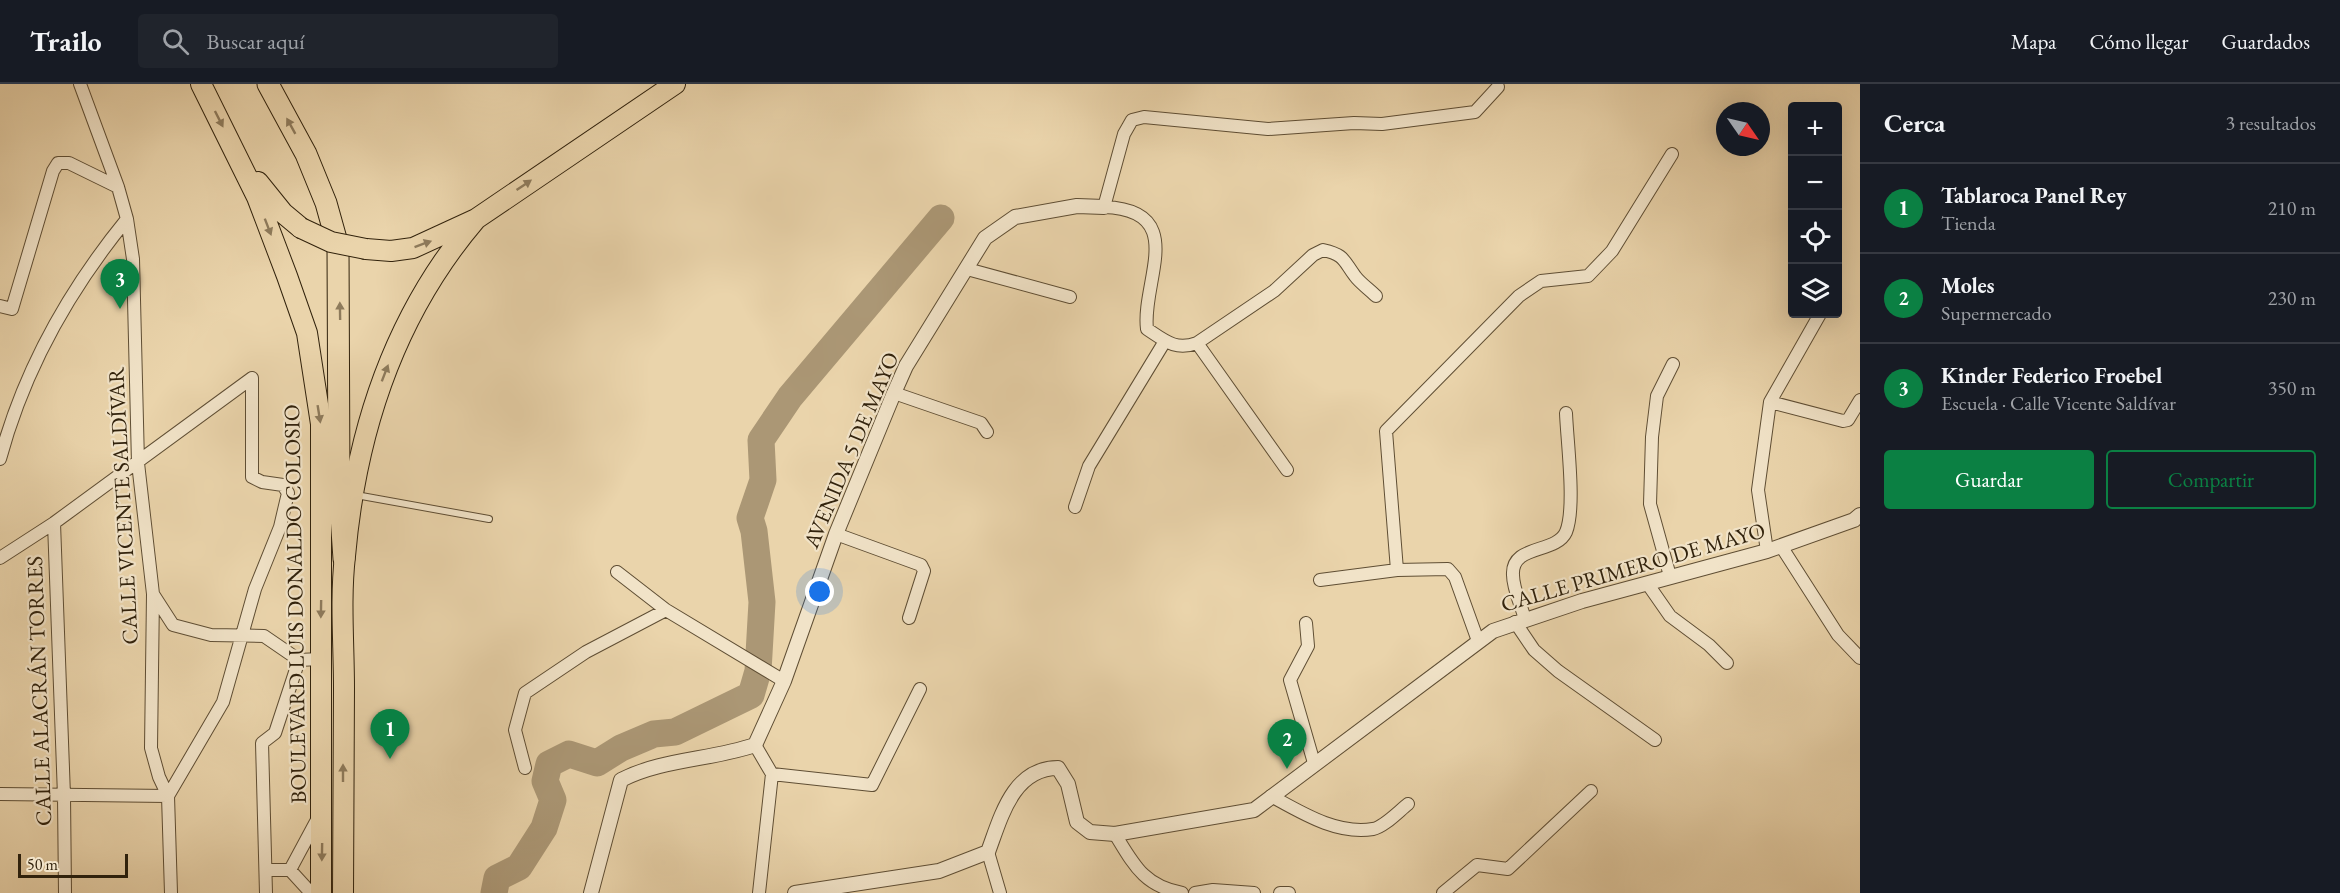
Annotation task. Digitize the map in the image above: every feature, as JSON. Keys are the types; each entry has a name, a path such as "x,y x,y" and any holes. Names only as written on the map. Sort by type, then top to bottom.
{"highway":[{"name":"BOULEVARD LUIS DONALDO COLOSIO","path":"201,84 256,197 307,333 321,424 321,893"},
{"path":"268,84 306,154 326,203 338,246 339,487 344,559"},
{"path":"236,154 267,196 301,228 331,242 366,249 391,251 413,248 476,219 675,84"},
{"name":"BOULEVARD LUIS DONALDO COLOSIO","path":"343,893 344,559 352,494 367,421 396,346 426,285 447,253 476,219"}],"street":[{"name":"CALLE VICENTE SALDÍVAR","path":"80,84 118,187 127,219 133,259 138,463 153,594 152,748 159,777 168,796 171,893"},
{"path":"1104,207 1124,134 1132,120 1144,117 1268,129 1354,123 1382,124 1475,112 1498,87"},
{"path":"1397,570 1386,431 1519,296 1542,281 1588,276 1612,251 1672,154"},
{"path":"0,306 12,309 52,171 58,164 69,163 118,187"},
{"name":"AVENIDA 5 DE MAYO","path":"755,745 783,680 836,534 906,366 985,238 1015,217 1077,206 1116,208 1142,218 1155,233 1157,260 1145,312 1147,329 1165,341"},
{"path":"0,459 36,356 92,262 127,219"},
{"path":"1075,507 1089,466 1165,341 1174,347 1185,347 1197,343 1274,291 1313,255 1323,250 1337,253 1347,261 1355,276 1376,296"},
{"path":"967,269 1070,297"},
{"path":"1767,550 1758,490 1770,402 1818,318"},
{"path":"1197,343 1287,470"},
{"path":"1670,576 1650,504 1652,437 1657,396 1673,364"},
{"path":"0,558 54,523 252,378 252,477 283,485 288,493 280,527 255,589 244,637 223,702 168,796 0,794"},
{"path":"894,393 981,423 987,432"},
{"path":"1770,402 1843,421 1848,420 1860,400"},
{"path":"1566,413 1568,524 1558,541 1522,555 1515,562 1513,574 1520,620 1534,650 1558,671 1654,740"},
{"name":"CALLE PRIMERO DE MAYO","path":"988,852 1001,816 1018,786 1032,773 1045,768 1058,768 1068,784 1077,822 1090,832 1115,834 1254,810 1478,640 1520,620 1782,546 1854,520 1860,515"},
{"name":"CALLE ALACRÁN TORRES","path":"54,523 64,796 65,893"},
{"path":"836,534 921,565 924,571 909,618"},
{"path":"1782,546 1838,635 1860,658"},
{"path":"1320,580 1397,570 1448,569 1452,572 1478,640"},
{"path":"617,572 666,610 731,651 783,680"},
{"path":"1647,583 1670,616 1709,645 1726,663"},
{"path":"153,594 173,626 211,635 264,636 299,660 320,659"},
{"path":"525,768 515,730 525,693 586,652 666,610"},
{"path":"1306,623 1308,646 1290,680 1314,764"},
{"path":"266,893 262,742 275,733 299,660"},
{"path":"772,774 872,785 920,689"},
{"path":"591,893 621,780 641,770 735,752 755,745 772,774 759,893"},
{"path":"1443,893 1477,865 1508,869 1591,791"},
{"path":"1272,796 1312,819 1348,828 1376,829 1408,804"},
{"path":"290,870 322,811"},
{"path":"1115,834 1135,867 1162,889 1182,893"},
{"path":"795,893 939,871 988,852 1000,893"},
{"path":"266,870 290,870 311,893"},
{"path":"1195,893 1213,890 1254,893"},
{"path":"1280,893 1287,893"}],"lane":[{"path":"352,494 489,519"}],"waterway":[{"path":"494,893 497,878 519,867 544,828 553,800 545,781 549,764 569,754 597,763 621,748 654,734 675,732 751,695 758,671 762,602 754,531 750,518 763,480 761,440 790,397 941,218"}],"place":[{"name":"Kinder Federico Froebel","path":"120,309"},
{"name":"Tablaroca Panel Rey","path":"390,759"},
{"name":"Moles","path":"1287,769"}]}
